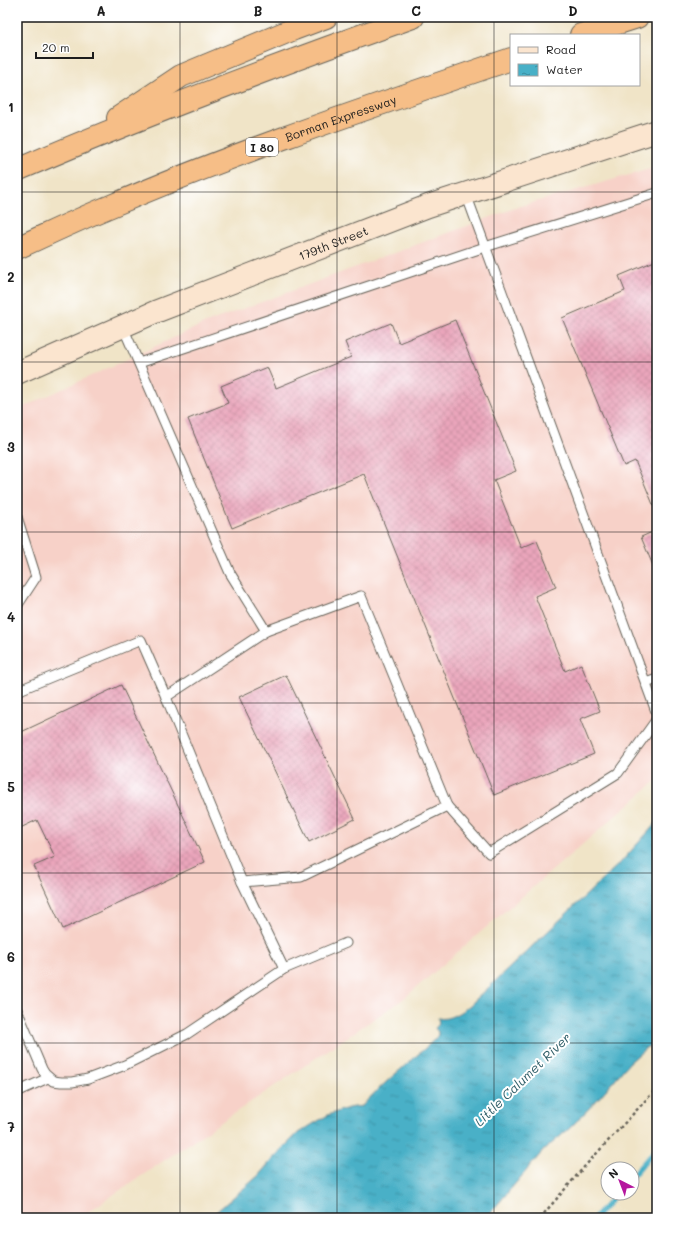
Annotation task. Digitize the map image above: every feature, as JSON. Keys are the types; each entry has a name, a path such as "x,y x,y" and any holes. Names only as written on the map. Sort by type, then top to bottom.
{"highway":[{"path":"80,143 181,76 326,17"},
{"path":"17,170 80,143 217,89 413,17"},
{"path":"584,34 637,17"},
{"name":"Borman Expressway","path":"17,248 111,206 231,158 510,59"}],"street":[{"name":"179th Street","path":"17,373 155,312 413,211 657,131"}],"lane":[{"path":"139,363 485,247 657,193"},
{"path":"466,194 657,714"},
{"path":"123,327 230,573 266,632"},
{"path":"17,517 36,577 17,606"},
{"path":"166,697 266,632 361,596 447,806 489,853 618,773 657,719"},
{"path":"17,691 141,640 242,882 284,969"},
{"path":"646,684 657,678"},
{"path":"242,882 301,877 447,806"},
{"path":"17,1010 42,1069 48,1078 53,1081 61,1082 81,1081 125,1065 187,1034 284,969 346,942"},
{"path":"17,1092 48,1078"}],"path":[{"path":"540,1218 585,1166 657,1088"}],"shaded area":[{"path":"657,167 657,780 402,1000 79,1218 17,1218 17,410 208,322 518,207"}],"water":[{"name":"Little Calumet River","path":"657,822 657,1043 647,1047 629,1063 598,1099 570,1128 544,1150 486,1218 209,1218 258,1176 298,1133 328,1115 348,1108 362,1106 380,1087 438,1036 438,1032 435,1028 439,1024 438,1018 442,1019 450,1017 469,1006 622,861"}],"building":[{"path":"657,260 657,514 635,461 624,466 562,318 625,291 619,276"},
{"path":"455,320 516,471 494,480 521,548 537,541 556,587 535,596 565,671 581,664 600,711 580,719 594,754 494,795 364,474 232,528 188,419 228,403 221,386 267,367 276,388 351,357 345,342 391,323 399,343"},
{"path":"657,530 657,575 641,537"},
{"path":"286,675 355,819 309,842 239,697"},
{"path":"121,685 205,862 63,929 34,866 55,857 37,820 18,829 17,828 17,775 20,774 17,768 17,734"}],"waterway":[{"path":"640,1167 657,1148"},
{"path":"595,1218 610,1201"}]}
